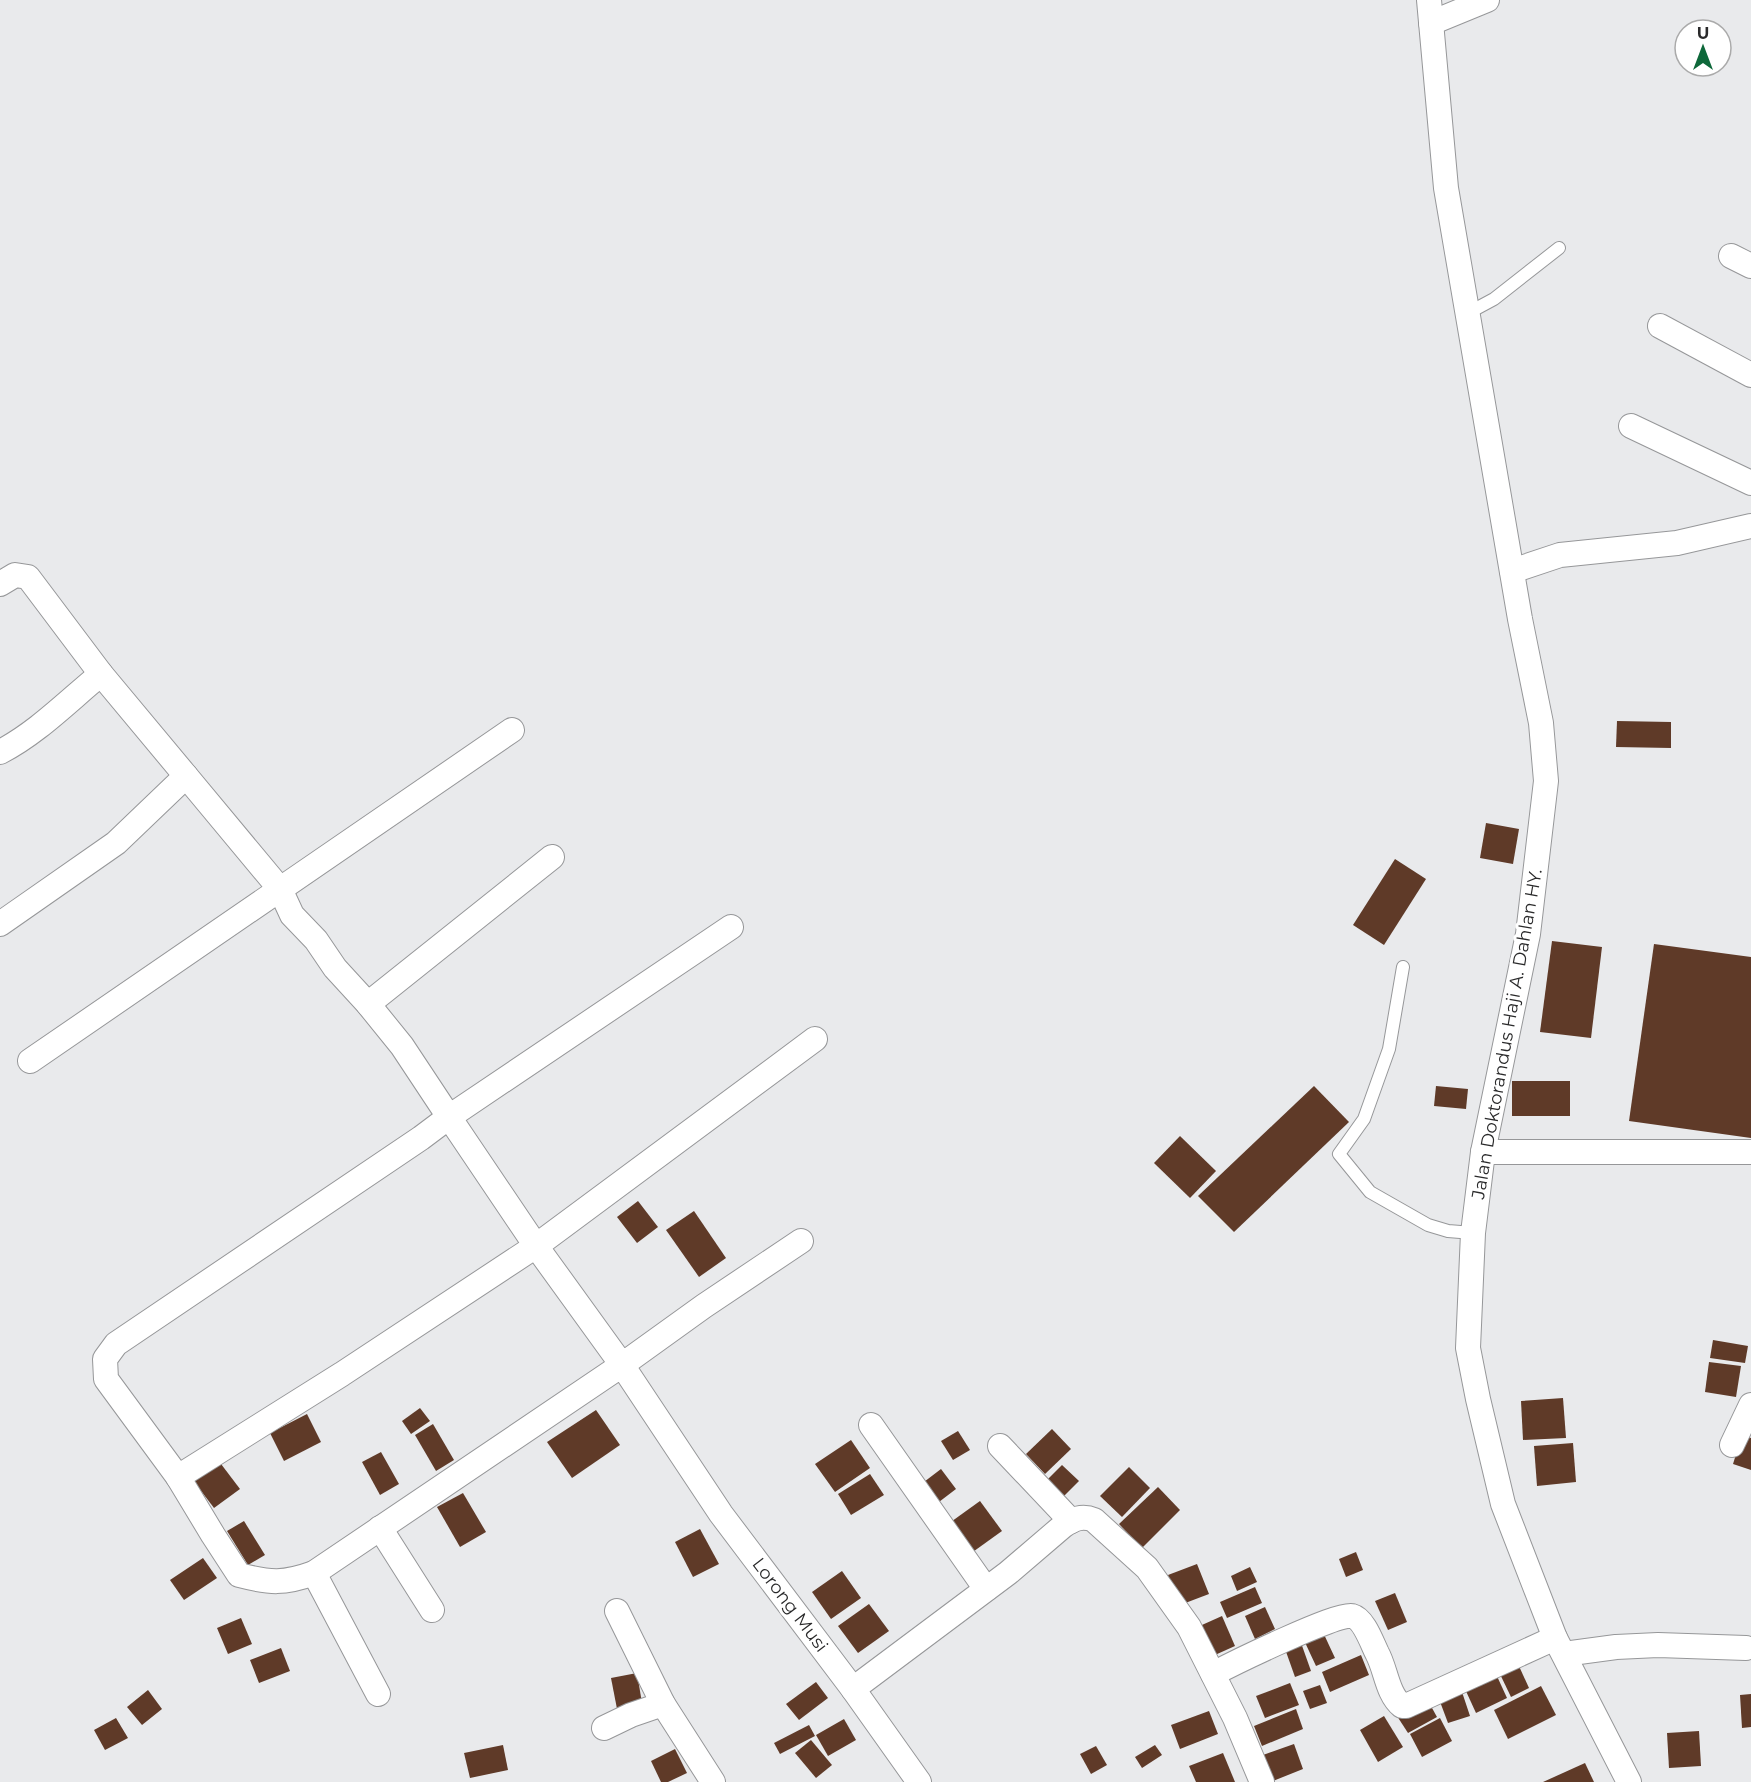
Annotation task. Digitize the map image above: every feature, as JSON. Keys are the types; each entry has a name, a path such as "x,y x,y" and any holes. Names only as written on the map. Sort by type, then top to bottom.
{"street":[{"path":"1430,12 1487,0"},
{"name":"Jalan Doktorandus Haji A. Dahlan HY.","path":"1430,12 1446,188 1520,618 1541,723 1546,781 1528,934 1483,1152 1473,1233 1468,1348 1503,1504 1559,1646 1629,1782"},
{"path":"1660,326 1751,375"},
{"path":"1631,426 1751,483"},
{"path":"1512,572 1560,555 1677,543 1751,526"},
{"name":"Lorong Musi","path":"0,584 15,575 28,577 101,674 280,889 292,915 316,940 335,968 402,1046 536,1246 622,1365 721,1514 853,1689 919,1782"},
{"path":"0,753 32,732 101,674"},
{"path":"30,1061 512,730"},
{"path":"0,924 116,843 186,776"},
{"path":"368,1004 552,857"},
{"path":"731,927 116,1344 105,1359 106,1379 178,1477 239,1575 260,1580 291,1582 314,1573 801,1241"},
{"path":"178,1477 342,1374 536,1246 815,1038"},
{"path":"1483,1152 1751,1152"},
{"path":"1732,1445 1751,1405"},
{"path":"871,1425 986,1589"},
{"path":"1000,1446 1071,1521"},
{"path":"853,1689 986,1589 1071,1521 1082,1517 1094,1520 1147,1568 1189,1627 1235,1718 1262,1782"},
{"path":"380,1528 432,1610"},
{"path":"314,1573 378,1694"},
{"path":"617,1611 663,1704 713,1782"},
{"path":"1213,1674 1314,1627 1344,1616 1353,1616 1360,1621 1379,1656 1396,1701 1402,1706 1559,1646 1658,1645 1746,1648"},
{"path":"604,1728 631,1715 663,1704"}],"lane":[{"path":"1468,313 1494,299 1559,248"},
{"path":"1403,967 1389,1049 1364,1119 1339,1154 1370,1192 1428,1225 1448,1231 1473,1233"}],"building":[{"path":"1617,721 1671,722 1671,748 1616,747"},
{"path":"1486,823 1519,829 1513,864 1480,858"},
{"path":"1395,859 1426,879 1384,945 1353,925"},
{"path":"1552,941 1602,947 1591,1038 1540,1032"},
{"path":"1654,944 1751,957 1751,1138 1629,1121"},
{"path":"1512,1081 1570,1081 1570,1116 1512,1116"},
{"path":"1314,1086 1349,1122 1234,1232 1198,1196"},
{"path":"1436,1086 1468,1089 1466,1109 1434,1106"},
{"path":"1180,1136 1216,1171 1190,1198 1154,1163"},
{"path":"638,1201 658,1227 637,1243 617,1217"},
{"path":"694,1211 726,1258 699,1277 666,1230"},
{"path":"1713,1340 1748,1346 1745,1363 1710,1358"},
{"path":"1709,1362 1741,1366 1736,1397 1705,1392"},
{"path":"1563,1398 1566,1438 1523,1440 1521,1401"},
{"path":"420,1408 430,1421 411,1434 402,1421"},
{"path":"596,1410 620,1445 572,1478 547,1442"},
{"path":"307,1414 321,1442 284,1461 270,1433"},
{"path":"433,1424 454,1460 436,1471 415,1435"},
{"path":"1052,1429 1071,1449 1045,1474 1026,1454"},
{"path":"958,1431 970,1450 953,1460 941,1441"},
{"path":"1742,1435 1751,1438 1751,1470 1733,1464"},
{"path":"851,1440 870,1468 835,1492 815,1464"},
{"path":"1573,1443 1576,1482 1537,1486 1534,1446"},
{"path":"381,1452 399,1484 380,1495 362,1462"},
{"path":"218,1460 240,1489 214,1508 192,1479"},
{"path":"1062,1465 1079,1481 1063,1497 1046,1481"},
{"path":"1129,1467 1150,1488 1122,1517 1100,1496"},
{"path":"941,1469 956,1489 935,1505 920,1485"},
{"path":"870,1474 884,1495 851,1515 838,1494"},
{"path":"1158,1487 1180,1510 1142,1548 1119,1524"},
{"path":"463,1493 486,1532 460,1547 437,1507"},
{"path":"980,1501 1002,1531 970,1554 948,1524"},
{"path":"244,1521 265,1555 248,1565 227,1531"},
{"path":"700,1529 719,1564 693,1577 675,1542"},
{"path":"1356,1552 1363,1570 1346,1577 1339,1559"},
{"path":"203,1558 217,1578 184,1600 170,1580"},
{"path":"1197,1564 1209,1594 1180,1605 1168,1575"},
{"path":"1250,1567 1257,1582 1237,1591 1231,1576"},
{"path":"842,1571 861,1598 831,1619 812,1592"},
{"path":"1255,1587 1262,1603 1227,1618 1220,1602"},
{"path":"1395,1593 1407,1622 1388,1630 1375,1601"},
{"path":"869,1604 889,1631 858,1653 838,1626"},
{"path":"1265,1607 1275,1629 1255,1639 1245,1616"},
{"path":"1222,1616 1235,1646 1206,1659 1193,1629"},
{"path":"241,1618 252,1644 228,1654 217,1628"},
{"path":"1321,1628 1335,1658 1316,1666 1302,1636"},
{"path":"1300,1640 1311,1671 1295,1677 1284,1646"},
{"path":"281,1648 290,1671 259,1683 250,1660"},
{"path":"1361,1655 1369,1675 1330,1692 1322,1672"},
{"path":"1518,1664 1529,1688 1511,1697 1499,1672"},
{"path":"637,1673 643,1709 618,1714 611,1678"},
{"path":"1496,1674 1507,1698 1476,1713 1465,1689"},
{"path":"816,1682 828,1698 799,1720 786,1704"},
{"path":"1290,1683 1299,1705 1265,1718 1256,1696"},
{"path":"1320,1685 1327,1703 1310,1709 1303,1691"},
{"path":"1541,1686 1556,1715 1508,1739 1494,1710"},
{"path":"148,1690 162,1709 142,1725 127,1707"},
{"path":"1462,1692 1470,1716 1448,1723 1439,1699"},
{"path":"1751,1694 1751,1727 1742,1728 1740,1695"},
{"path":"1427,1699 1437,1717 1408,1733 1397,1716"},
{"path":"1296,1709 1303,1729 1262,1746 1254,1726"},
{"path":"1209,1711 1218,1734 1180,1749 1171,1725"},
{"path":"1384,1716 1403,1747 1378,1762 1360,1730"},
{"path":"116,1718 128,1738 105,1750 94,1730"},
{"path":"1440,1718 1452,1741 1422,1757 1410,1734"},
{"path":"844,1719 856,1740 828,1756 816,1735"},
{"path":"809,1725 815,1736 780,1754 774,1743"},
{"path":"1699,1731 1701,1766 1669,1768 1667,1733"},
{"path":"811,1740 832,1765 816,1778 795,1753"},
{"path":"1294,1744 1303,1769 1273,1781 1263,1755"},
{"path":"503,1745 508,1770 470,1778 464,1753"},
{"path":"1155,1745 1162,1755 1142,1768 1135,1757"},
{"path":"1096,1746 1107,1765 1091,1774 1080,1754"},
{"path":"675,1749 687,1773 668,1782 661,1782 651,1761"},
{"path":"1223,1753 1235,1782 1196,1782 1189,1766"},
{"path":"1585,1763 1594,1782 1543,1782"}]}
